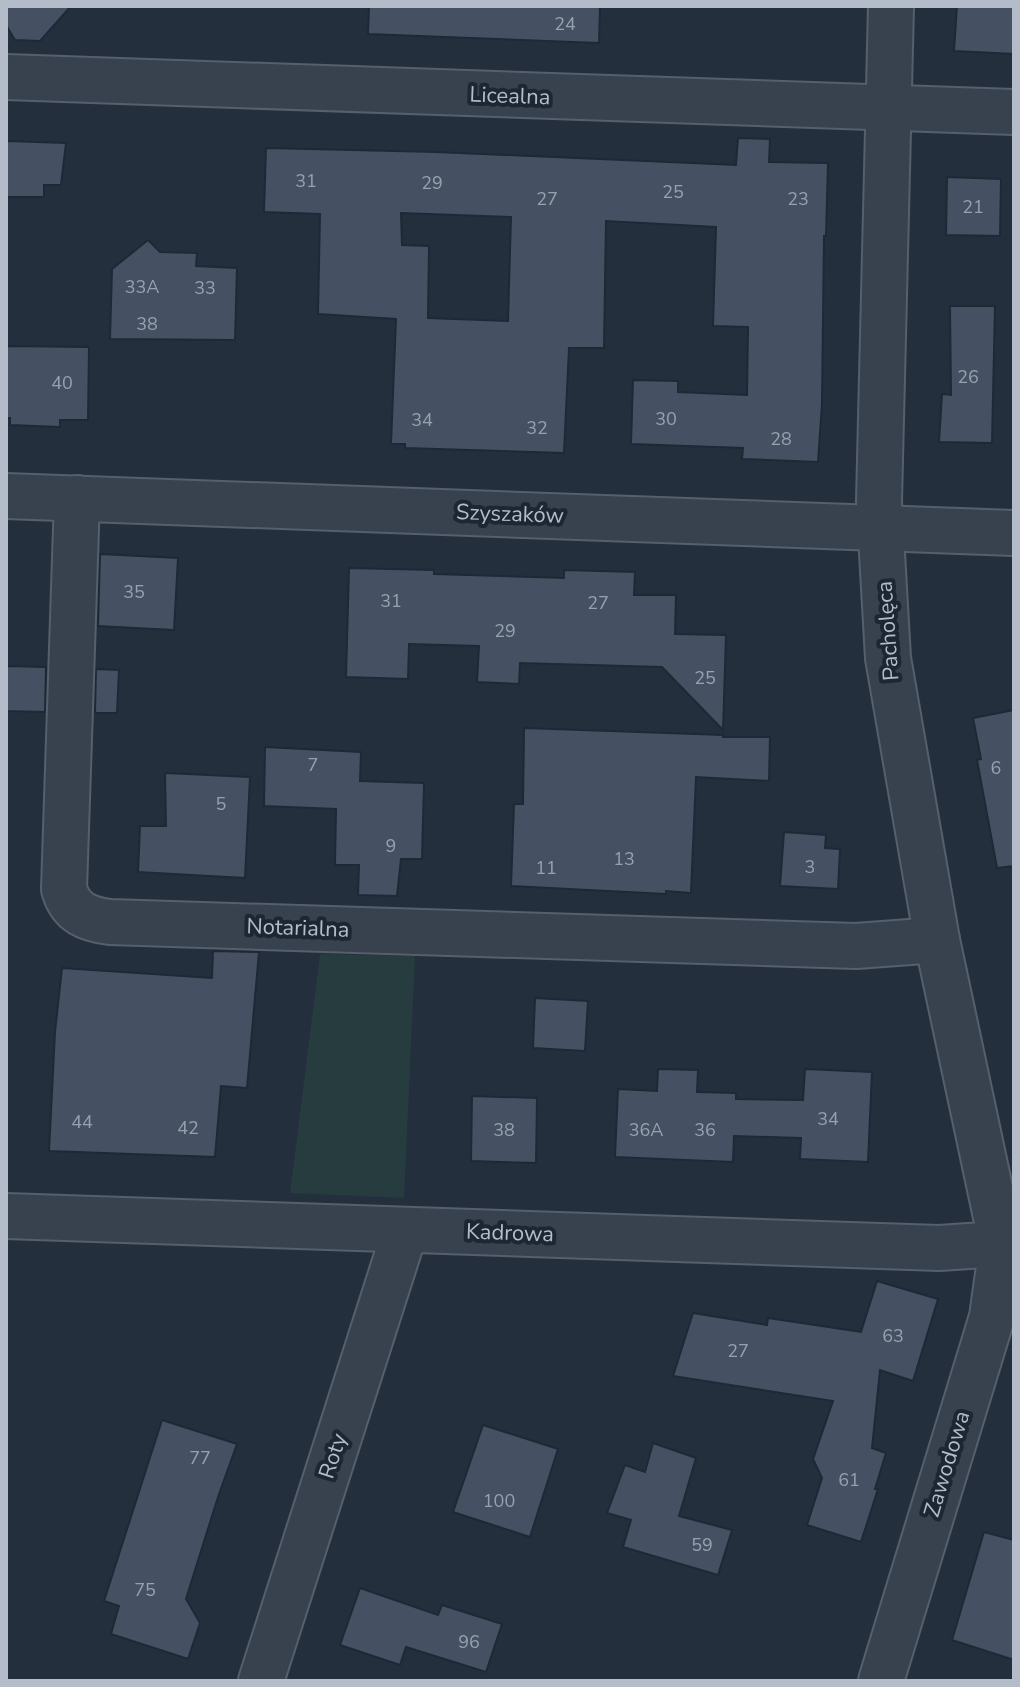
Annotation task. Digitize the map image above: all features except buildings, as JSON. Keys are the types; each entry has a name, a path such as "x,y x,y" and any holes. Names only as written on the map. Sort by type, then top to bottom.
{"street":[{"name":"Pacholęca","path":"891,6 879,527 888,658 937,940 1008,1244"},
{"name":"Licealna","path":"6,77 1014,112"},
{"name":"Szyszaków","path":"6,496 1014,533"},
{"name":"Notarialna","path":"77,498 64,889 72,908 86,918 126,923 840,946 937,940"},
{"name":"Kadrowa","path":"6,1216 939,1248 1008,1244"},
{"name":"Roty","path":"261,1681 405,1231"},
{"name":"Zawodowa","path":"881,1681 992,1317 1008,1244"}],"green space":[{"path":"320,954 415,956 404,1198 290,1193"}]}
